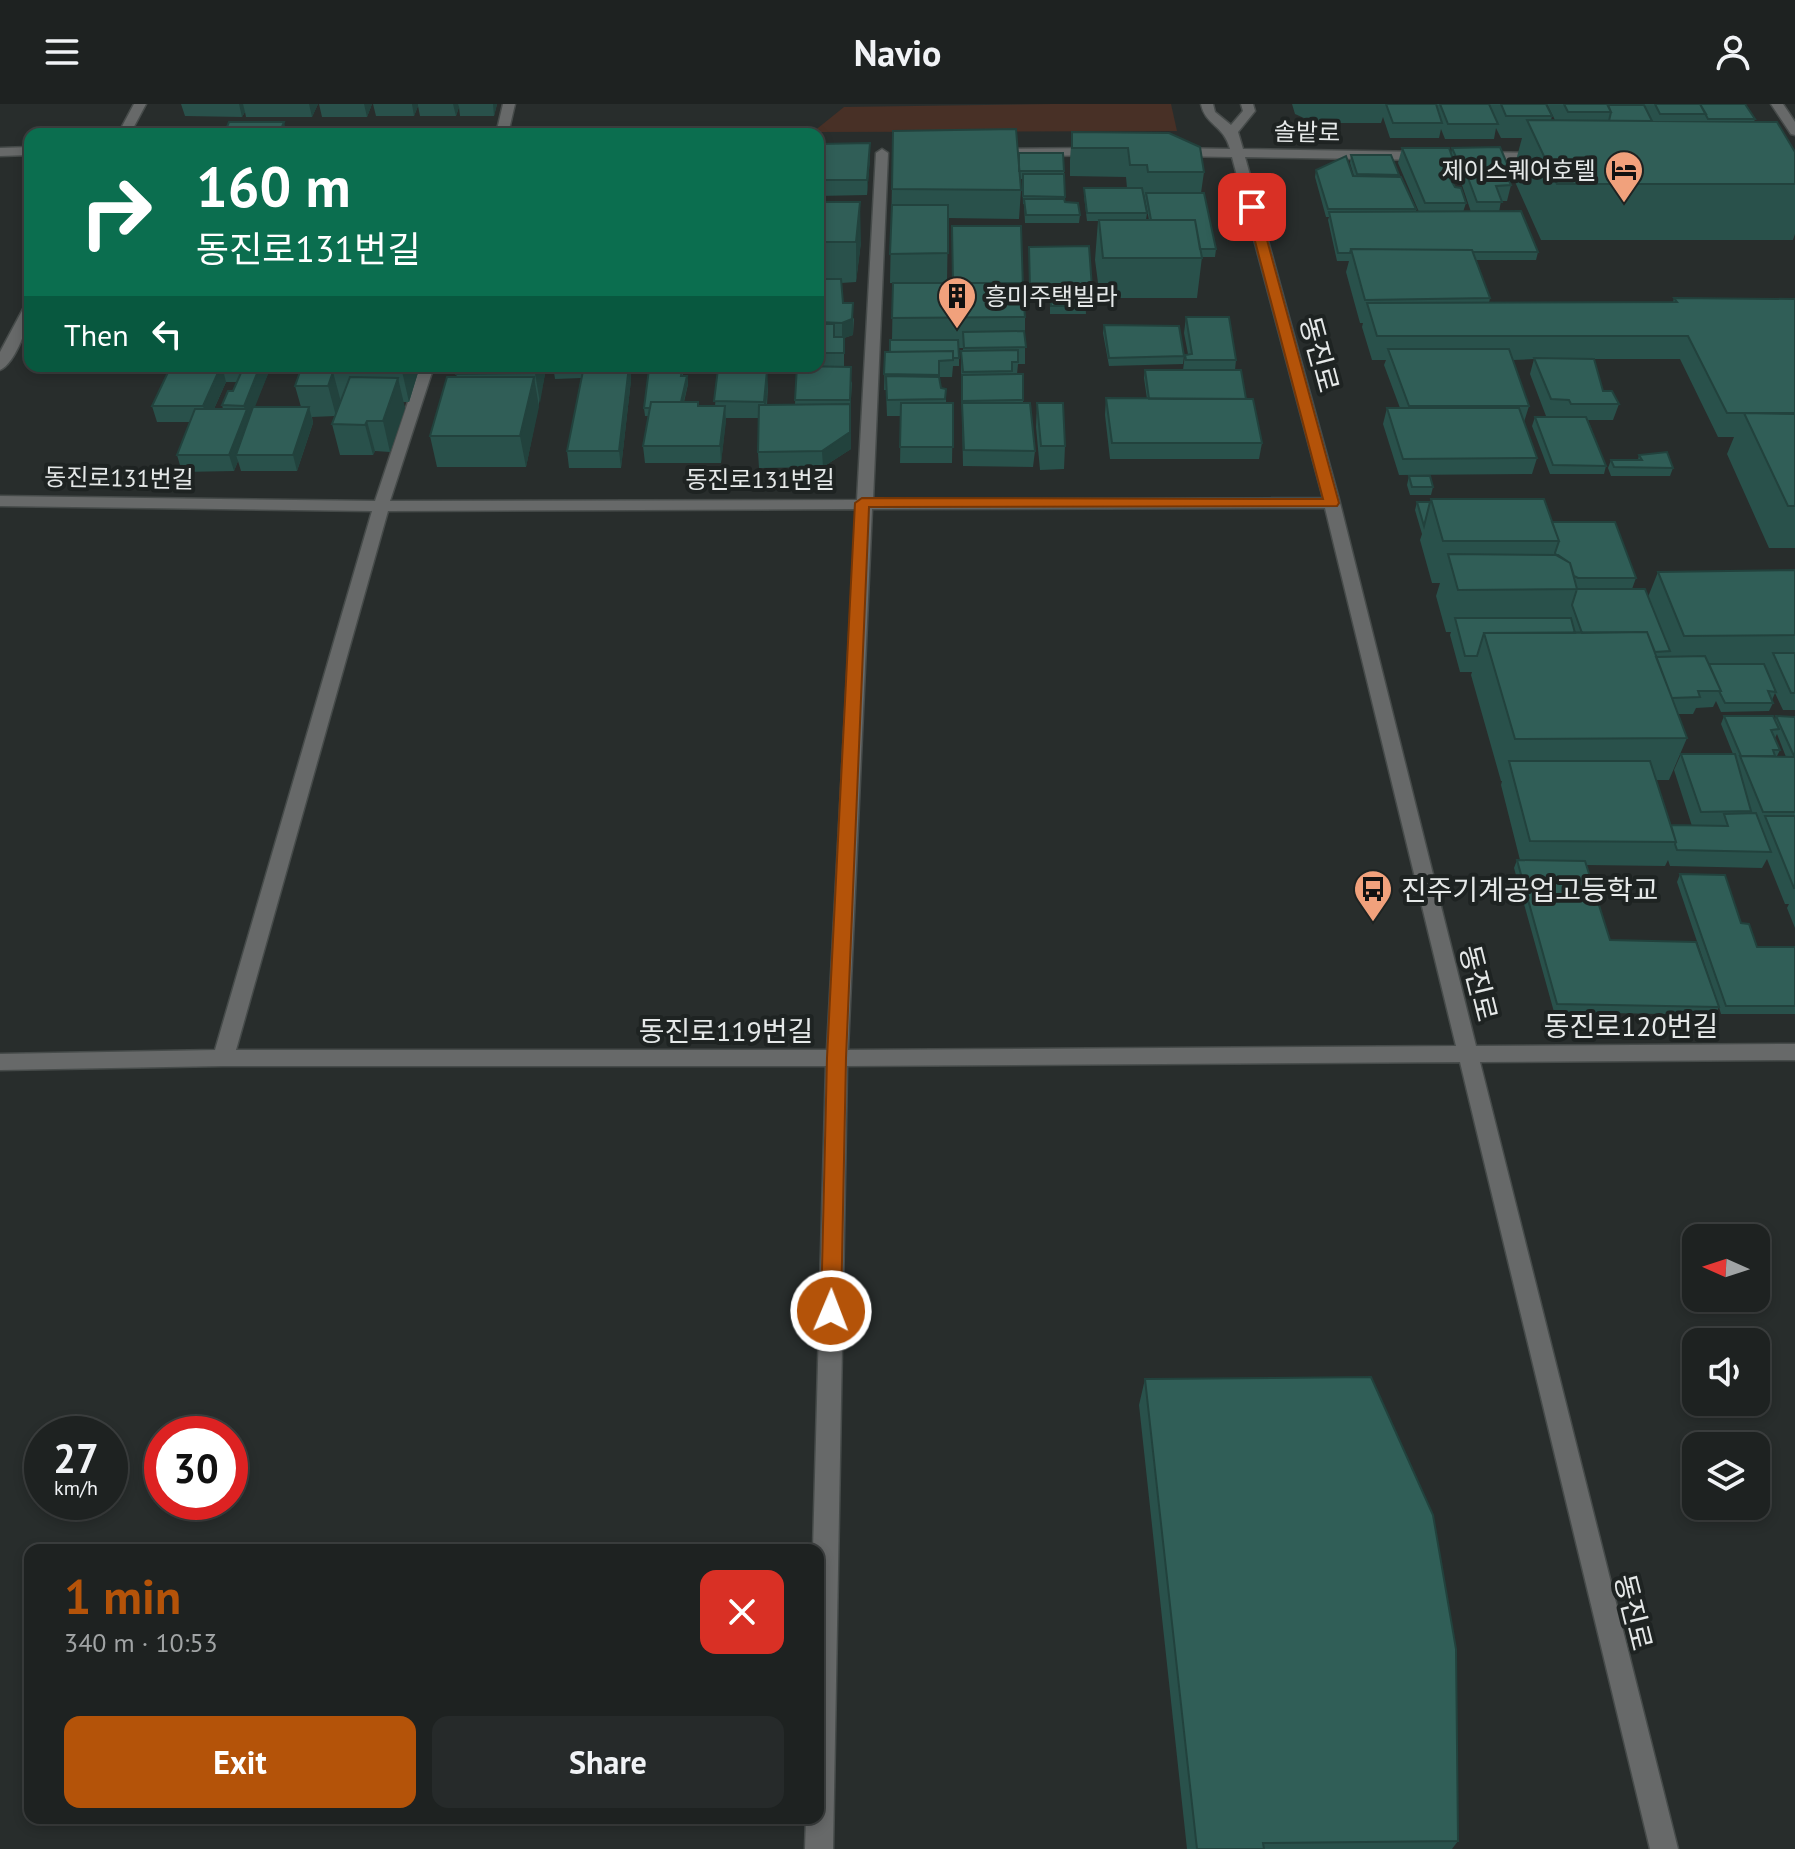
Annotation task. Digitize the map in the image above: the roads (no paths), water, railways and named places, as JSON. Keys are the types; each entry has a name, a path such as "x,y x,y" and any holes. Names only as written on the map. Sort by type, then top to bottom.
{"street":[{"path":"127,128 140,104"},
{"path":"503,128 509,104"},
{"path":"1207,104 1209,113 1232,132 1249,111 1247,104"},
{"path":"1777,104 1795,131"},
{"name":"동진로","path":"1232,132 1332,503 1664,1849"},
{"path":"0,152 24,151"},
{"path":"974,153 1112,152"},
{"name":"솔밭로","path":"1158,152 1441,156"},
{"path":"824,1629 837,1058 881,153"},
{"path":"1456,156 1564,157"},
{"path":"0,366 24,320"},
{"path":"223,1058 381,506 425,372"},
{"name":"동진로131번길","path":"0,501 381,506 1332,503"},
{"name":"동진로120번길","path":"1468,1054 1795,1052"},
{"name":"동진로119번길","path":"0,1062 223,1058 1468,1054"},
{"path":"819,1849 820,1824"}],"place":[{"name":"제이스퀘어호텔","path":"1624,204"},
{"name":"흥미주택빌라","path":"957,330"},
{"name":"진주기계공업고등학교","path":"1373,923"}]}
